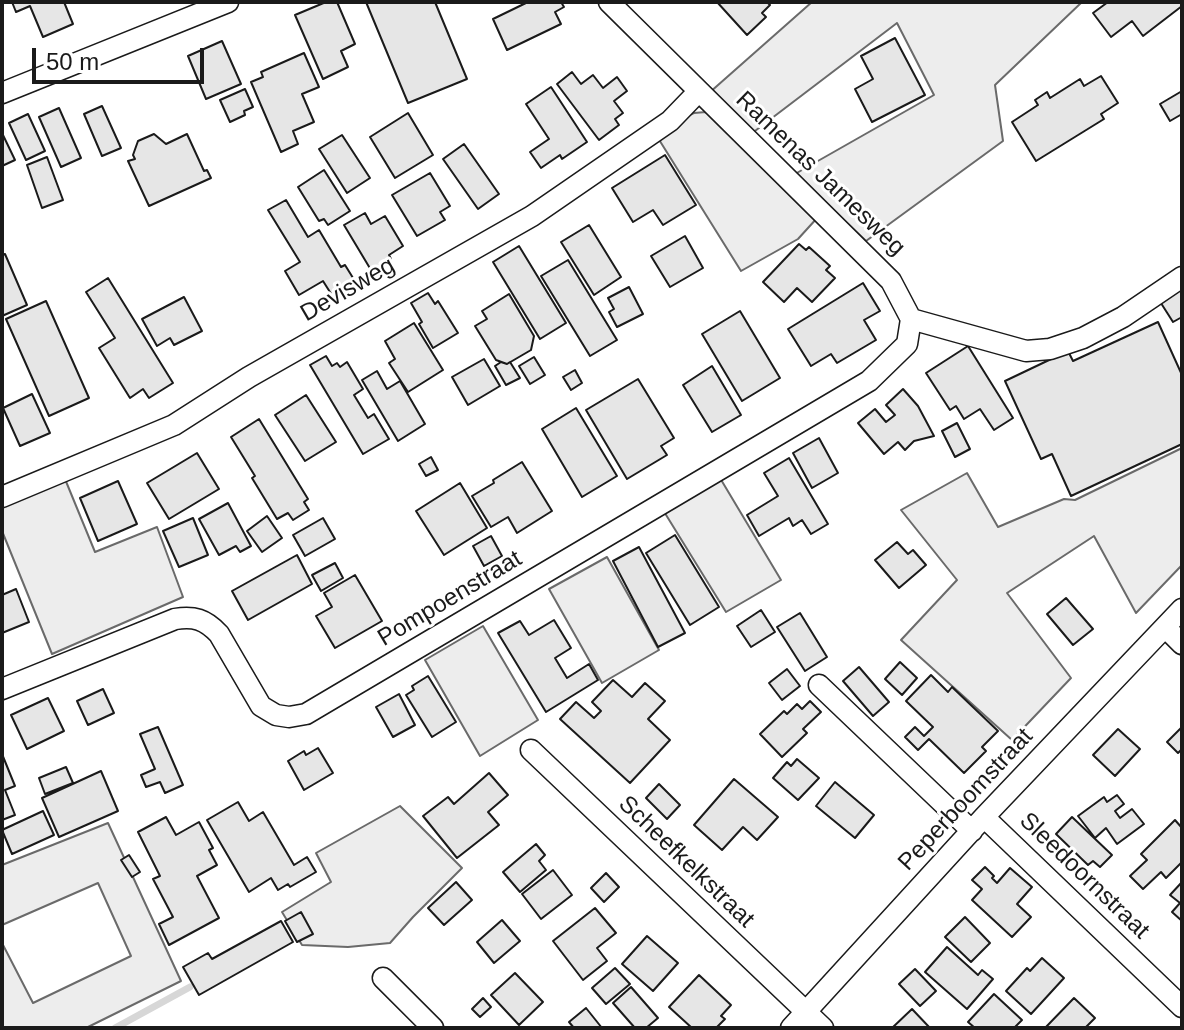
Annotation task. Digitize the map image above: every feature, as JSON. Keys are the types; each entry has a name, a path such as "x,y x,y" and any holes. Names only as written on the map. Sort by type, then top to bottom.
{"street":[{"path":"2,93 228,2"},
{"name":"Ramenas Jamesweg","path":"609,2 891,281 911,319"},
{"name":"Devisweg","path":"2,497 174,425 249,377 532,216 670,121 698,92"},
{"path":"911,319 1026,351 1050,349 1083,338 1123,317 1182,277"},
{"name":"Pompoenstraat","path":"2,689 175,619 191,617 211,625 219,634 261,706 276,715 289,717 306,714 869,381 907,344 911,319"},
{"name":"Peperboomstraat","path":"791,1028 978,824 1182,609"},
{"path":"1165,627 1182,644"},
{"name":"Sleedoornstraat","path":"819,685 1182,1007"},
{"name":"Scheefkelkstraat","path":"531,750 823,1028"},
{"path":"383,978 433,1028"}],"shaded area":[{"path":"812,2 1082,2 995,85 1003,141 866,241 795,174 934,95 897,23 751,134 709,93"},
{"path":"706,112 818,217 798,239 741,271 658,138 685,117"},
{"path":"1182,448 1182,565 1136,613 1094,536 1007,593 1071,678 1012,740 901,640 957,580 901,510 967,473 998,527 1064,499 1075,500"},
{"path":"720,478 781,580 726,612 663,510"},
{"path":"65,479 95,552 157,527 183,597 52,654 2,531 2,504"},
{"path":"607,557 659,650 602,683 549,589"},
{"path":"483,626 538,720 480,756 425,660"},
{"path":"400,806 462,868 390,943 348,947 302,945 282,912 331,882 316,853"},
{"path":"108,823 181,981 86,1028 2,1028 2,943 33,1003 131,956 98,883 2,925 2,865"}],"building":[{"path":"12,2 64,2 73,24 43,37 30,6 16,12"},
{"path":"326,2 337,2 355,44 341,51 348,67 323,79 295,15"},
{"path":"366,2 435,2 467,79 408,103"},
{"path":"528,2 561,2 564,7 555,12 561,24 507,50 493,19"},
{"path":"717,2 767,2 770,5 762,13 766,17 747,35"},
{"path":"1108,2 1182,2 1182,6 1143,36 1132,21 1111,37 1093,13"},
{"path":"895,38 925,95 872,122 855,89 873,79 861,56"},
{"path":"222,41 241,84 206,99 188,56"},
{"path":"304,53 319,87 302,94 314,122 293,131 298,144 281,152 251,82 263,77 261,72"},
{"path":"572,72 581,84 593,75 603,88 617,77 627,91 614,101 623,113 615,119 619,125 599,140 557,84"},
{"path":"1101,76 1118,103 1101,114 1104,119 1036,161 1012,122 1038,105 1035,100 1047,92 1050,98 1080,79 1084,86"},
{"path":"551,87 587,142 562,159 560,155 541,168 530,152 549,139 526,104"},
{"path":"245,89 253,107 230,122 220,100"},
{"path":"1182,91 1182,114 1170,121 1160,104"},
{"path":"102,106 121,148 102,156 84,114"},
{"path":"59,108 81,158 61,167 39,117"},
{"path":"408,113 433,155 395,178 370,137"},
{"path":"28,114 45,151 26,160 9,123"},
{"path":"2,133 15,160 2,166"},
{"path":"154,134 166,144 187,134 204,171 207,170 211,178 149,206 128,161 135,159 133,155 138,141"},
{"path":"342,135 370,178 347,193 319,149"},
{"path":"464,144 499,194 478,209 443,159"},
{"path":"665,155 696,205 663,225 653,210 633,222 612,188"},
{"path":"47,157 63,200 42,208 27,165"},
{"path":"324,170 350,211 328,225 324,219 319,221 298,187"},
{"path":"430,173 450,206 440,212 445,220 417,236 392,195"},
{"path":"286,200 308,237 319,230 341,267 345,265 358,286 335,300 323,281 299,295 285,271 300,262 268,210"},
{"path":"365,213 371,224 385,216 403,246 389,255 391,259 371,270 344,225"},
{"path":"589,225 621,277 594,295 561,242"},
{"path":"685,236 703,268 670,287 651,256"},
{"path":"799,244 806,250 809,247 830,266 826,270 835,278 812,302 797,288 784,302 763,282"},
{"path":"519,246 566,323 540,339 493,262"},
{"path":"5,254 27,305 2,316 2,255"},
{"path":"568,260 617,340 590,356 541,276"},
{"path":"108,278 173,383 149,398 143,389 130,398 99,348 115,338 86,292"},
{"path":"863,283 880,311 864,320 876,340 837,363 831,354 811,366 788,329"},
{"path":"1182,285 1182,317 1173,322 1159,300"},
{"path":"629,287 643,314 617,327 609,312 614,309 608,298"},
{"path":"428,293 435,304 438,301 458,333 433,348 411,303"},
{"path":"509,294 534,336 531,350 507,364 496,360 475,326 487,319 482,311"},
{"path":"184,297 202,331 174,345 170,338 157,346 142,319"},
{"path":"46,301 89,398 49,416 6,319"},
{"path":"740,311 780,378 742,401 702,334"},
{"path":"1158,322 1182,375 1182,444 1071,496 1052,454 1041,459 1005,381 1068,351 1073,361"},
{"path":"414,323 443,370 408,392 389,363 395,359 385,341"},
{"path":"968,346 1013,418 994,430 980,409 964,419 956,406 950,410 926,373"},
{"path":"326,356 332,366 337,363 340,367 347,362 363,389 354,395 368,418 374,414 389,439 363,454 310,365"},
{"path":"534,357 545,375 530,384 519,366"},
{"path":"484,359 500,386 468,405 452,377"},
{"path":"510,362 520,378 506,385 495,366"},
{"path":"712,366 741,415 712,432 683,385"},
{"path":"575,370 582,383 571,390 563,377"},
{"path":"377,371 387,389 400,381 425,424 398,441 362,380"},
{"path":"638,379 674,438 661,446 667,455 627,479 586,410"},
{"path":"903,389 918,406 934,436 914,441 905,450 898,442 884,454 858,423 875,409 886,422 895,415 886,405"},
{"path":"32,394 50,433 20,446 3,408"},
{"path":"306,395 336,442 305,461 275,415"},
{"path":"576,408 617,476 582,497 542,429"},
{"path":"259,419 308,499 304,502 309,510 293,520 288,513 277,519 231,437"},
{"path":"957,423 970,449 955,457 942,431"},
{"path":"819,438 838,473 812,488 793,453"},
{"path":"197,453 219,489 169,519 147,483"},
{"path":"431,457 438,470 426,476 419,464"},
{"path":"789,458 828,524 811,534 802,520 793,526 789,518 759,536 747,515 778,496 764,473"},
{"path":"522,462 552,511 517,533 508,517 491,527 472,496"},
{"path":"118,481 137,524 98,541 80,498"},
{"path":"460,483 487,528 444,555 416,511"},
{"path":"228,503 251,546 240,552 236,546 219,555 199,519"},
{"path":"267,516 282,538 262,552 247,531"},
{"path":"193,518 208,555 179,567 163,531"},
{"path":"323,518 335,539 305,556 293,535"},
{"path":"675,535 719,607 690,625 646,553"},
{"path":"491,536 502,556 484,566 473,546"},
{"path":"897,542 908,554 913,550 926,565 899,588 875,560"},
{"path":"639,547 685,633 658,647 613,561"},
{"path":"297,555 312,584 248,620 232,591"},
{"path":"335,563 343,578 321,591 312,575"},
{"path":"355,575 382,621 335,648 316,616 332,607 324,593"},
{"path":"16,589 29,622 2,633 2,595"},
{"path":"1066,598 1093,629 1073,645 1047,614"},
{"path":"761,610 775,632 751,647 737,626"},
{"path":"800,613 827,657 805,671 777,627"},
{"path":"554,620 571,648 555,658 567,678 589,664 598,680 546,712 498,633 520,621 529,635"},
{"path":"900,662 917,678 902,695 885,679"},
{"path":"859,667 889,702 873,716 843,681"},
{"path":"787,669 800,686 782,700 769,683"},
{"path":"931,675 948,692 952,687 998,731 982,747 986,751 964,773 929,739 918,750 905,737 915,727 924,736 933,727 906,701"},
{"path":"428,676 456,722 432,737 406,695 414,690 412,686"},
{"path":"613,680 632,697 645,683 665,701 648,719 670,740 630,783 560,719 576,702 594,718 601,711 592,702"},
{"path":"103,689 114,713 88,725 77,701"},
{"path":"399,694 415,725 393,737 376,707"},
{"path":"48,698 64,731 27,749 11,715"},
{"path":"810,701 821,712 803,729 807,733 782,757 760,734 784,711 787,714 797,704 802,709"},
{"path":"158,727 183,785 165,793 160,782 146,787 141,775 155,769 140,734"},
{"path":"1181,728 1182,749 1178,753 1167,742"},
{"path":"1118,729 1140,749 1115,776 1093,755"},
{"path":"318,748 333,773 304,790 288,761 304,751 306,755"},
{"path":"2,754 15,786 5,790 15,815 2,820"},
{"path":"797,759 819,778 798,800 773,778 787,762 791,766"},
{"path":"66,767 73,783 45,794 39,778"},
{"path":"101,771 118,811 59,837 42,798"},
{"path":"489,773 508,795 488,812 499,825 457,858 423,816 448,797 454,804"},
{"path":"734,779 778,817 757,840 743,827 722,850 694,825"},
{"path":"835,782 874,815 855,838 816,806"},
{"path":"659,784 680,805 667,819 646,798"},
{"path":"1117,795 1124,804 1115,811 1120,818 1132,809 1144,824 1117,844 1106,828 1095,838 1078,816 1104,797 1107,802"},
{"path":"238,802 249,821 263,812 294,865 307,857 316,872 290,887 288,884 278,890 271,878 249,892 207,820"},
{"path":"43,811 54,835 12,854 2,830"},
{"path":"166,817 176,835 199,822 213,848 209,850 217,865 197,876 219,918 169,945 159,924 173,917 153,879 160,876 138,832"},
{"path":"1072,817 1112,855 1100,867 1093,861 1088,865 1056,834"},
{"path":"1175,820 1182,828 1182,862 1166,878 1161,872 1143,889 1130,876 1147,860 1141,854"},
{"path":"536,844 545,855 539,861 546,870 520,892 503,872"},
{"path":"129,855 140,872 132,877 121,860"},
{"path":"985,867 997,883 1010,868 1032,887 1017,904 1031,917 1012,937 972,900 982,889 972,880"},
{"path":"553,870 572,895 541,919 522,894"},
{"path":"606,873 619,887 604,902 591,888"},
{"path":"456,882 472,900 444,925 428,908"},
{"path":"1182,882 1182,921 1172,912 1180,903 1170,895"},
{"path":"595,908 616,933 597,948 607,961 583,980 553,941"},
{"path":"301,912 313,934 297,942 285,921"},
{"path":"965,917 990,943 971,962 945,937"},
{"path":"502,920 520,941 494,963 477,942"},
{"path":"281,921 293,942 199,995 183,967 208,953 212,959"},
{"path":"647,936 678,963 653,991 622,964"},
{"path":"947,947 978,975 982,970 993,979 967,1009 925,972"},
{"path":"1042,958 1064,978 1031,1014 1006,991 1027,968 1030,971"},
{"path":"615,968 630,984 606,1004 592,988"},
{"path":"915,969 936,991 920,1006 899,984"},
{"path":"515,973 543,1002 519,1025 491,995"},
{"path":"699,975 731,1005 721,1016 725,1019 716,1028 692,1028 669,1007"},
{"path":"631,987 658,1018 646,1028 635,1028 613,1003"},
{"path":"994,994 1022,1020 1017,1028 975,1028 968,1022"},
{"path":"483,998 491,1007 480,1017 472,1009"},
{"path":"1074,998 1095,1018 1085,1028 1045,1028"},
{"path":"586,1008 602,1028 574,1028 569,1022"},
{"path":"912,1009 930,1028 892,1028"}],"waterway":[{"path":"115,1028 190,987"}]}
